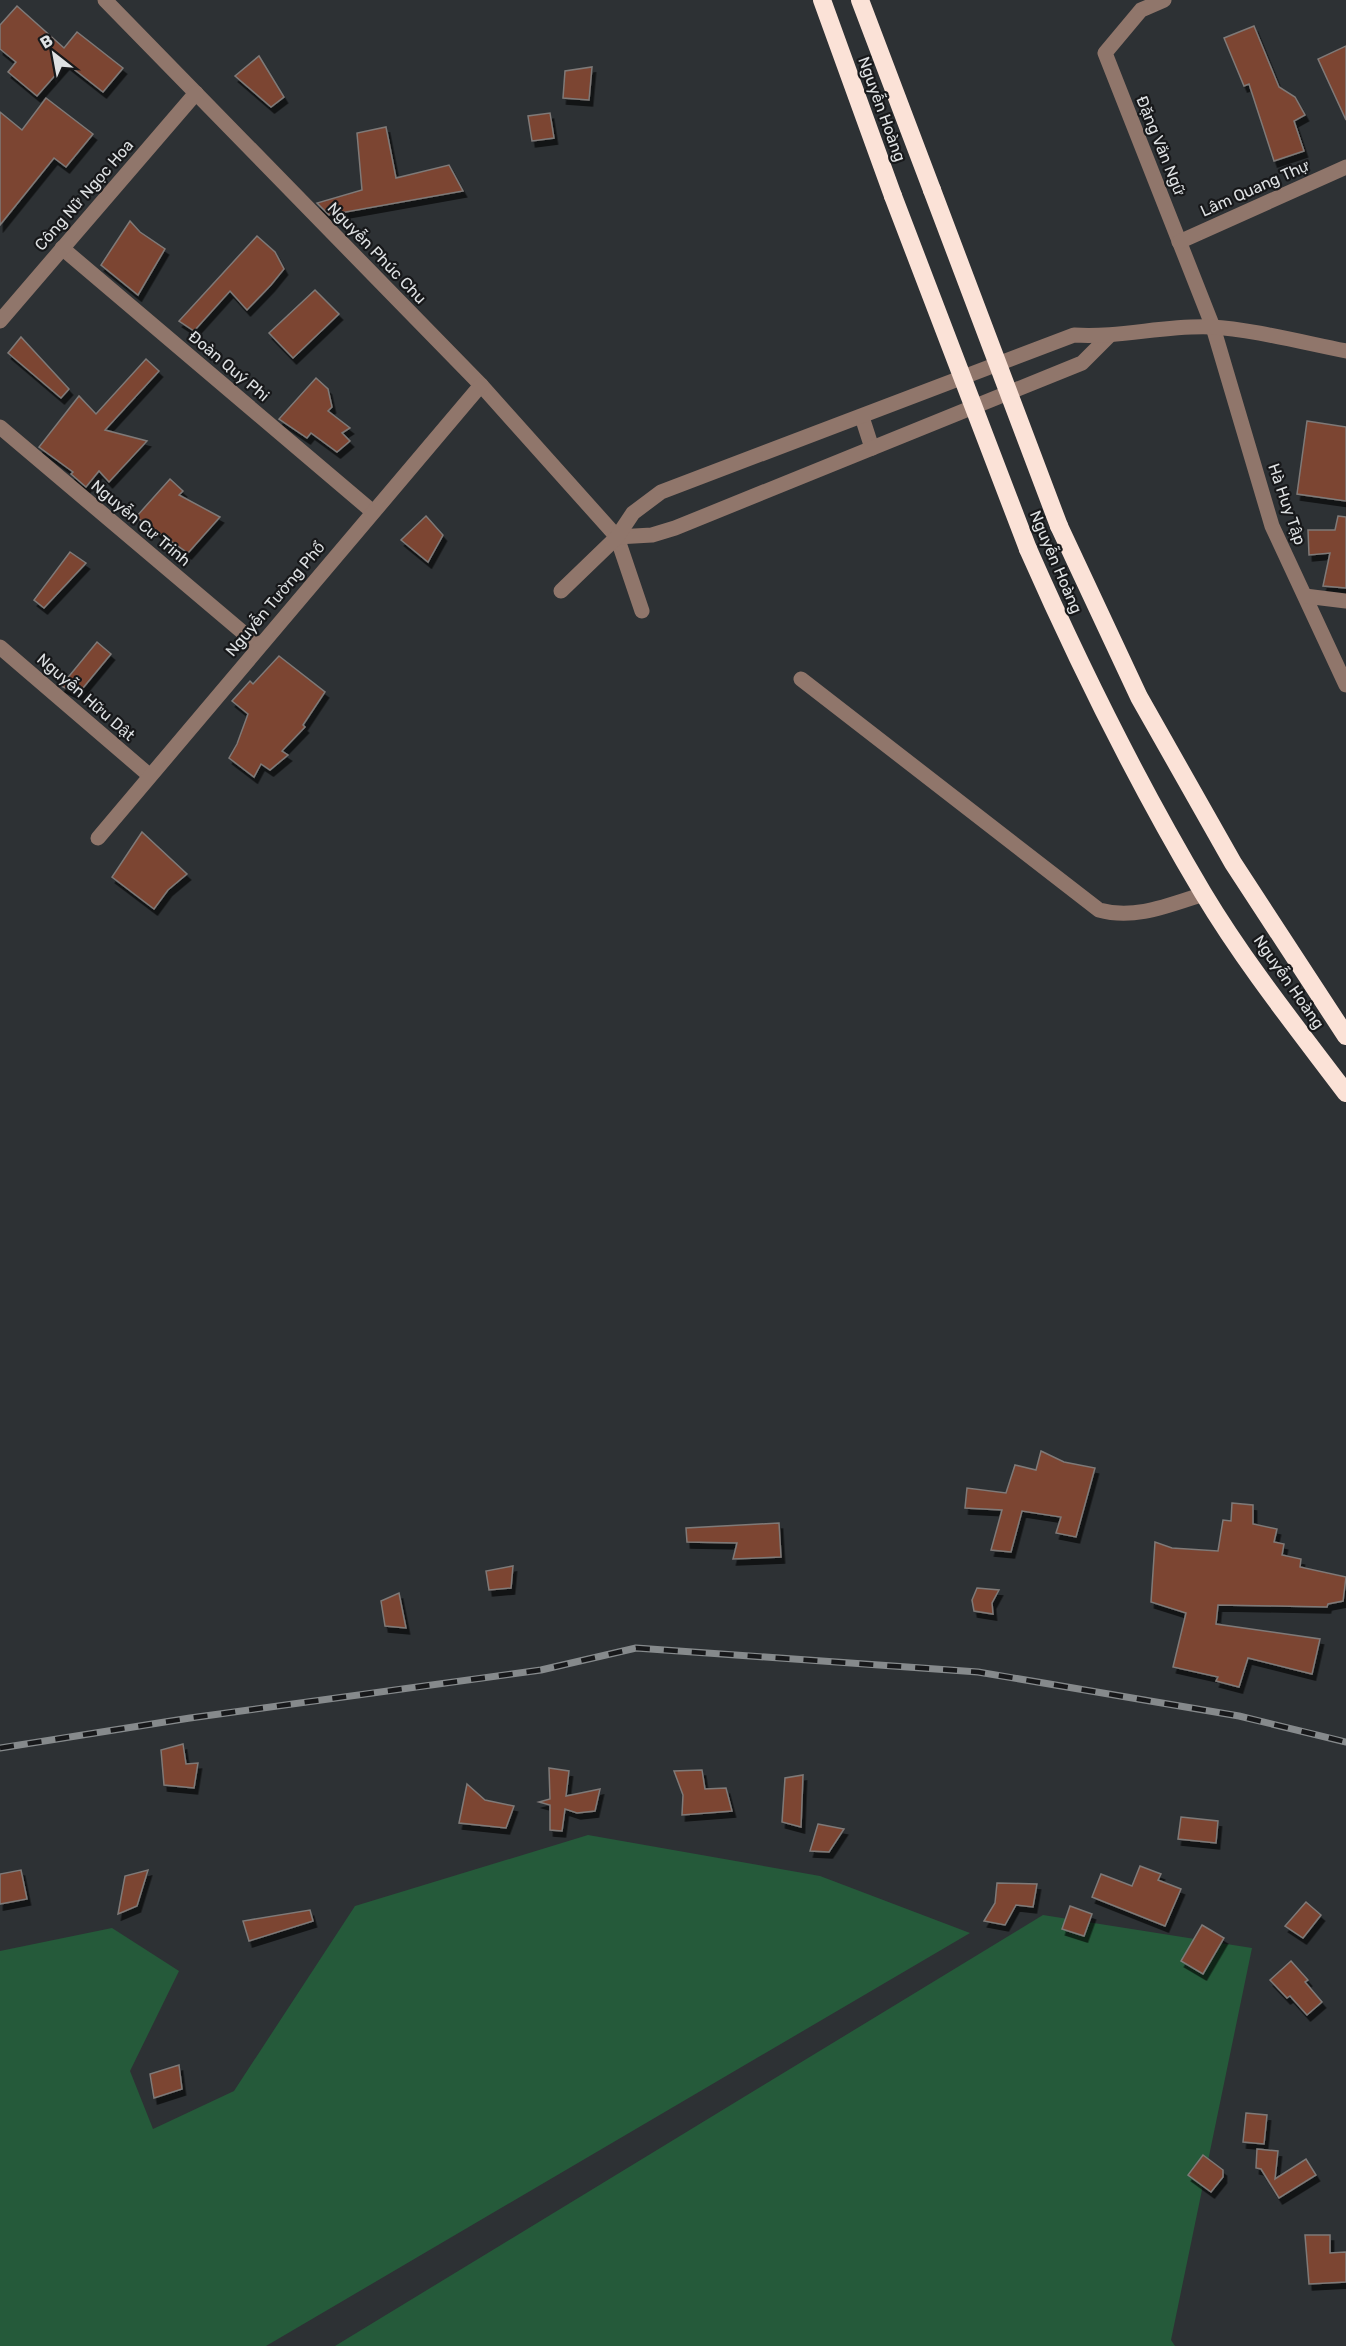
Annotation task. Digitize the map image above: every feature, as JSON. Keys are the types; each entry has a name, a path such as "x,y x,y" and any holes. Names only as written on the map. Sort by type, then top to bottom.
{"highway":[{"name":"Nguyễn Hoàng","path":"822,0 893,196 1029,549 1072,649 1109,725 1204,894 1282,1008 1346,1093"},
{"name":"Nguyễn Hoàng","path":"860,0 1059,526 1139,697 1233,863 1346,1036"}],"street":[{"name":"Nguyễn Phúc Chu","path":"105,0 481,385 616,537"},
{"name":"Đặng Văn Ngữ","path":"1164,0 1141,10 1105,53 1213,327"},
{"name":"Công Nữ Ngọc Hoa","path":"0,321 196,93"},
{"name":"Lâm Quang Thự","path":"1179,242 1346,167"},
{"name":"Đoàn Quý Phi","path":"62,248 373,512"},
{"path":"561,591 616,537 633,513 662,492 1074,336 1108,337 1149,328 1213,327 1346,351"},
{"name":"Hà Huy Tập","path":"1213,327 1272,526 1346,685"},
{"path":"616,537 652,535 675,528 1082,363 1108,337"},
{"name":"Nguyễn Tường Phổ","path":"98,838 481,385"},
{"path":"862,417 872,448"},
{"name":"Nguyễn Cư Trinh","path":"0,427 259,646"},
{"path":"616,537 642,611"},
{"path":"1305,596 1346,601"},
{"name":"Nguyễn Hữu Dật","path":"0,647 149,775"},
{"path":"801,678 1099,910 1113,914 1140,914 1204,894"}],"green space":[{"path":"588,1835 820,1876 970,1933 266,2346 0,2346 0,1951 112,1928 179,1971 130,2071 153,2129 234,2091 355,1906"},
{"path":"1043,1915 1252,1948 1171,2340 1175,2346 335,2346"}],"building":[{"path":"17,6 64,48 77,32 123,68 103,92 66,63 37,96 8,72 16,62 0,49 0,25"},
{"path":"1254,26 1279,87 1295,97 1305,115 1294,121 1304,151 1274,161 1249,84 1244,86 1224,38"},
{"path":"1346,46 1346,120 1318,59"},
{"path":"259,56 284,97 271,107 235,76"},
{"path":"592,67 589,100 563,98 565,71"},
{"path":"46,98 93,134 66,167 54,158 0,225 0,112 22,130"},
{"path":"550,113 554,138 532,141 528,116"},
{"path":"386,127 396,178 449,165 463,191 329,215 317,203 362,190 357,133"},
{"path":"130,221 140,232 165,249 138,295 101,265"},
{"path":"257,236 275,252 284,269 271,285 247,310 230,291 194,331 179,321"},
{"path":"315,290 339,314 293,358 269,333"},
{"path":"21,337 69,389 61,398 8,353"},
{"path":"146,359 159,371 105,430 147,441 109,482 99,471 86,487 71,474 73,472 39,447 79,396 96,414"},
{"path":"316,378 328,389 332,407 328,411 350,428 342,433 350,441 337,452 311,433 307,438 279,419"},
{"path":"1307,421 1346,427 1346,501 1297,494"},
{"path":"170,479 183,491 179,495 220,517 188,553 136,517"},
{"path":"426,516 443,535 428,562 401,540"},
{"path":"1338,516 1346,517 1346,588 1323,586 1330,553 1309,555 1308,530 1335,530"},
{"path":"70,552 86,563 44,608 34,600"},
{"path":"97,642 111,654 78,694 61,686"},
{"path":"279,656 325,692 303,725 305,727 282,751 288,755 270,770 261,764 254,777 229,758 248,714 232,701 250,681 253,684"},
{"path":"142,832 187,874 168,890 154,909 112,877"},
{"path":"1041,1451 1064,1462 1095,1468 1076,1537 1056,1533 1061,1517 1022,1511 1011,1552 991,1550 1002,1510 965,1508 967,1488 1006,1493 1015,1465 1036,1470"},
{"path":"1232,1503 1253,1505 1253,1524 1277,1529 1274,1542 1284,1544 1282,1555 1301,1559 1300,1567 1346,1577 1343,1601 1328,1604 1327,1607 1218,1605 1216,1624 1320,1639 1312,1674 1248,1658 1239,1687 1216,1681 1218,1677 1173,1667 1186,1613 1151,1602 1155,1542 1172,1548 1218,1551 1223,1520 1231,1521"},
{"path":"779,1523 781,1557 733,1559 737,1543 687,1542 686,1528"},
{"path":"513,1566 511,1588 489,1590 486,1571"},
{"path":"977,1588 999,1590 992,1603 993,1614 974,1611 972,1600"},
{"path":"399,1593 406,1628 385,1626 381,1601"},
{"path":"183,1744 186,1764 198,1763 194,1788 164,1785 161,1750"},
{"path":"549,1768 569,1771 566,1796 600,1789 595,1811 577,1813 565,1809 562,1831 550,1830 550,1805 539,1802 550,1799"},
{"path":"702,1770 705,1789 726,1788 732,1811 682,1815 683,1795 674,1771"},
{"path":"803,1775 801,1827 782,1822 785,1778"},
{"path":"467,1784 485,1800 514,1806 506,1828 459,1823"},
{"path":"1181,1817 1218,1821 1216,1843 1178,1839"},
{"path":"818,1824 844,1829 829,1852 810,1851"},
{"path":"1140,1866 1161,1874 1158,1880 1181,1889 1165,1926 1092,1897 1101,1874 1132,1886"},
{"path":"21,1870 27,1899 0,1904 0,1874"},
{"path":"148,1870 137,1906 118,1914 125,1876"},
{"path":"997,1883 1037,1884 1033,1907 1016,1905 1005,1925 984,1921 995,1903"},
{"path":"1306,1902 1321,1915 1303,1938 1285,1926"},
{"path":"1070,1906 1092,1914 1084,1936 1062,1929"},
{"path":"310,1910 313,1921 249,1941 243,1921"},
{"path":"1202,1925 1224,1938 1203,1974 1181,1961"},
{"path":"1291,1961 1308,1980 1305,1982 1322,2002 1307,2015 1290,1996 1287,1998 1270,1980"},
{"path":"179,2065 182,2089 154,2098 150,2074"},
{"path":"1246,2113 1267,2115 1264,2144 1243,2142"},
{"path":"1257,2149 1278,2151 1275,2179 1306,2159 1316,2175 1279,2198 1261,2169 1256,2168"},
{"path":"1203,2155 1223,2170 1223,2177 1211,2192 1188,2175"},
{"path":"1305,2235 1330,2235 1330,2253 1346,2252 1346,2282 1309,2284"}],"railway":[{"path":"0,1748 190,1718 541,1670 636,1648 978,1672 1239,1716 1346,1742"}]}
